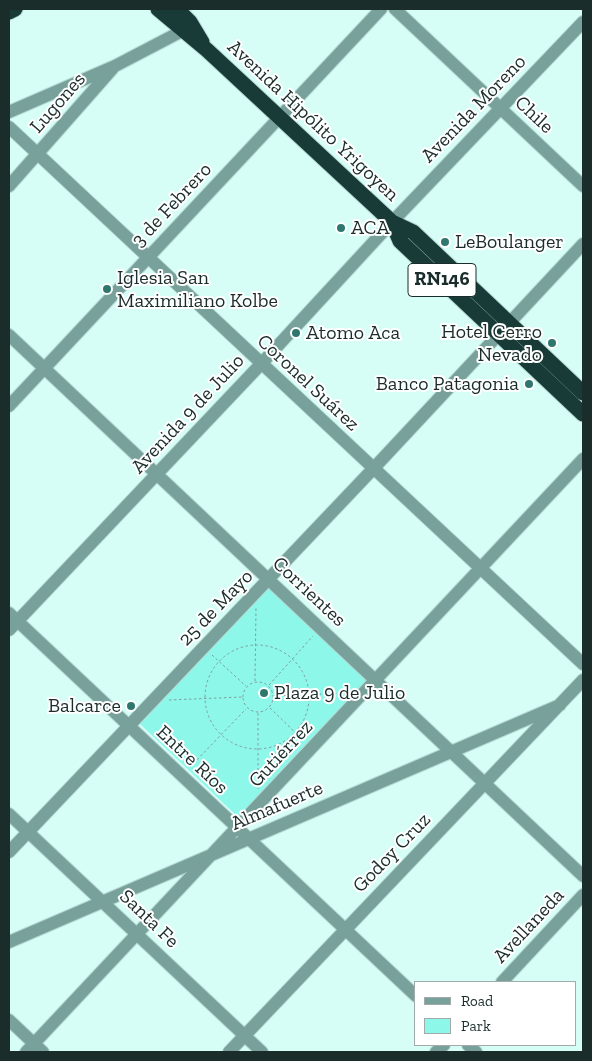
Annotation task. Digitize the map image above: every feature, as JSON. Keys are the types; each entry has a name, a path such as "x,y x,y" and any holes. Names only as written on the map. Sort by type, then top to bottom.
{"highway":[{"path":"9,12 15,9"},
{"name":"Avenida Hipólito Yrigoyen","path":"170,11 207,50 392,222 413,232 583,393"},
{"name":"Avenida Hipólito Yrigoyen","path":"392,222 400,241 583,414"}],"street":[{"name":"3 de Febrero","path":"9,406 381,9"},
{"name":"Chile","path":"395,9 500,110 583,186"},
{"name":"Avenida Moreno","path":"392,222 583,22"},
{"path":"9,112 115,66 186,27"},
{"name":"Lugones","path":"9,186 115,66"},
{"name":"Coronel Suárez","path":"9,127 373,470 583,664"},
{"name":"Avenida 9 de Julio","path":"12,621 156,475 392,222"},
{"name":"25 de Mayo","path":"9,852 373,470 583,244"},
{"name":"Corrientes","path":"9,335 583,876"},
{"name":"Gutiérrez","path":"34,1049 208,856 237,828 376,681 583,459"},
{"name":"Entre Ríos","path":"12,621 182,775 414,994"},
{"name":"Godoy Cruz","path":"229,1052 583,680"},
{"name":"Almafuerte","path":"9,942 560,705"},
{"name":"Santa Fe","path":"9,814 262,1052"},
{"name":"Avellaneda","path":"503,981 583,895"},
{"path":"9,1020 34,1049"}],"path":[{"path":"255,682 256,601"},
{"path":"268,686 316,633"},
{"path":"255,644 269,645 293,658 308,681 310,695 309,708 304,722 296,733 285,742 272,747 258,749 238,745 221,735 210,718 204,698 210,672 218,661 242,646 255,644"},
{"path":"207,651 246,687"},
{"path":"255,682 268,686 273,696 270,707 258,712 247,708 242,697 246,687 255,682"},
{"path":"273,696 349,693"},
{"path":"161,700 242,697"},
{"path":"270,707 309,745"},
{"path":"182,775 247,708"},
{"path":"258,712 258,788"}],"green space":[{"path":"268,587 368,682 239,818 139,723"}],"place":[{"name":"ACA","path":"341,228"},
{"name":"LeBoulanger","path":"445,242"},
{"name":"Iglesia San Maximiliano Kolbe","path":"107,289"},
{"name":"Atomo Aca","path":"296,333"},
{"name":"Hotel Cerro Nevado","path":"552,343"},
{"name":"Banco Patagonia","path":"529,384"},
{"name":"Plaza 9 de Julio","path":"264,693"},
{"name":"Balcarce","path":"131,706"}]}
